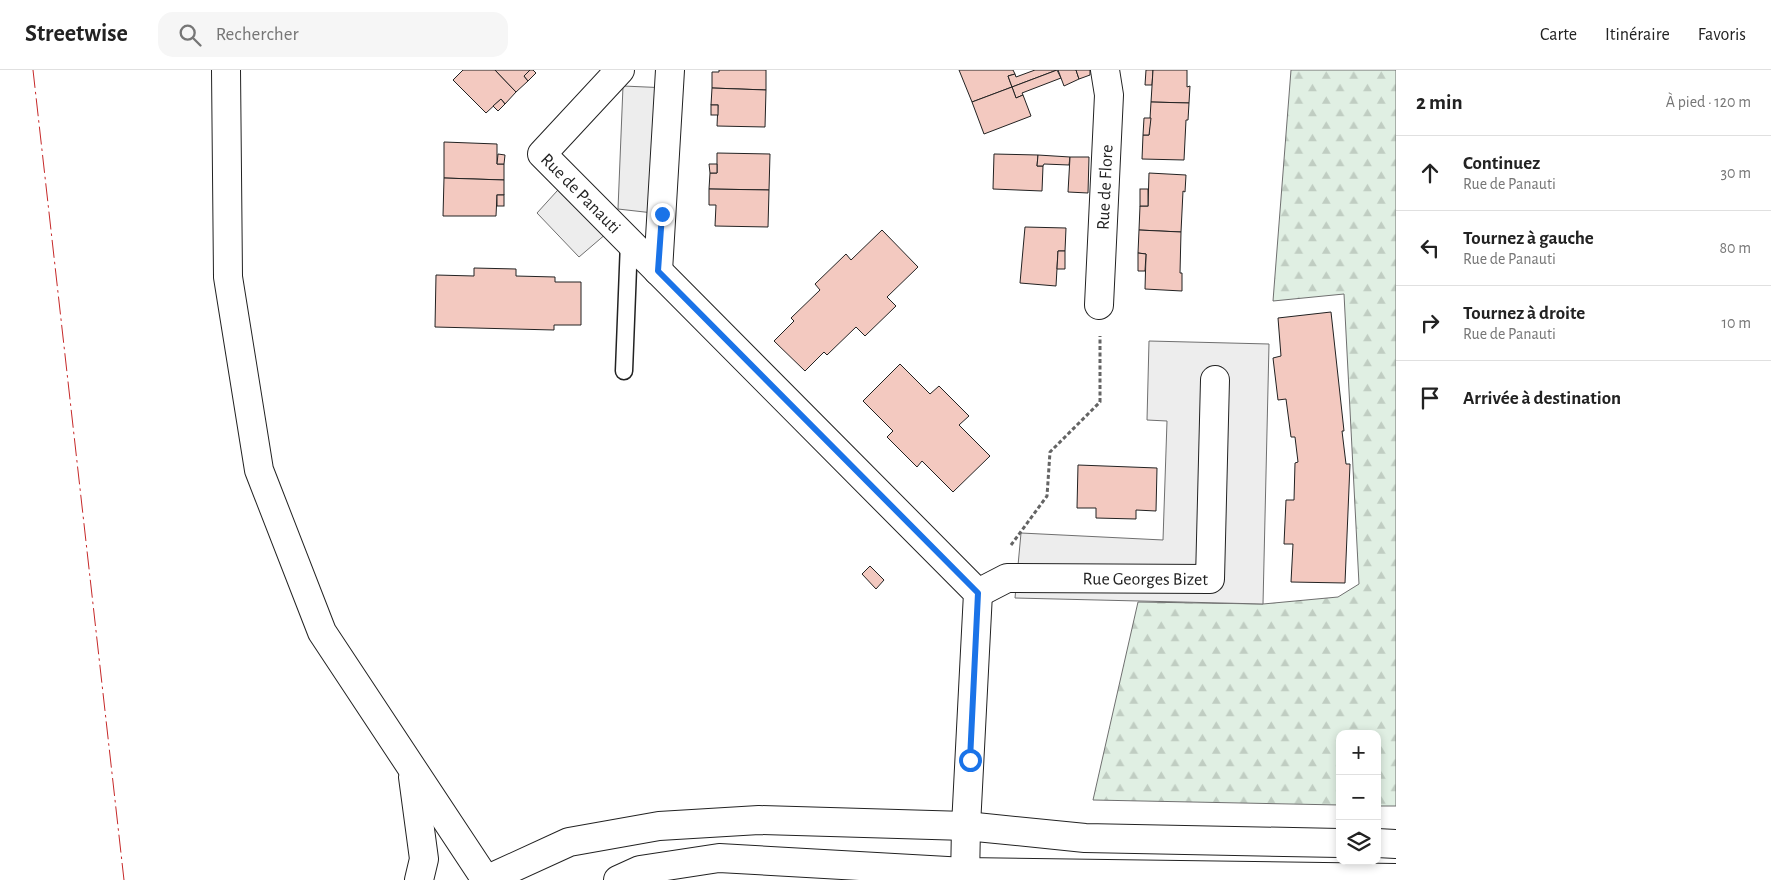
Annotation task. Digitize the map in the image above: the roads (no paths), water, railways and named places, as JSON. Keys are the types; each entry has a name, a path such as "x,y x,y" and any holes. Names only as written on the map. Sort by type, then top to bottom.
{"street":[{"path":"226,70 228,276 259,470 322,632 486,880 569,842 659,826 759,820 966,826 1086,838 1336,843"},
{"name":"Rue de Panauti","path":"620,70 542,154 978,593"},
{"path":"658,271 670,70"},
{"name":"Rue de Flore","path":"1099,305 1109,95 1105,70"},
{"name":"Rue Georges Bizet","path":"978,593 1007,578 1210,579 1215,380"},
{"path":"965,876 978,593"},
{"path":"413,771 424,859 419,880"},
{"path":"1381,843 1396,844"},
{"path":"618,880 640,870 719,858 965,876 1396,878"}],"lane":[{"path":"624,371 629,242"}]}
